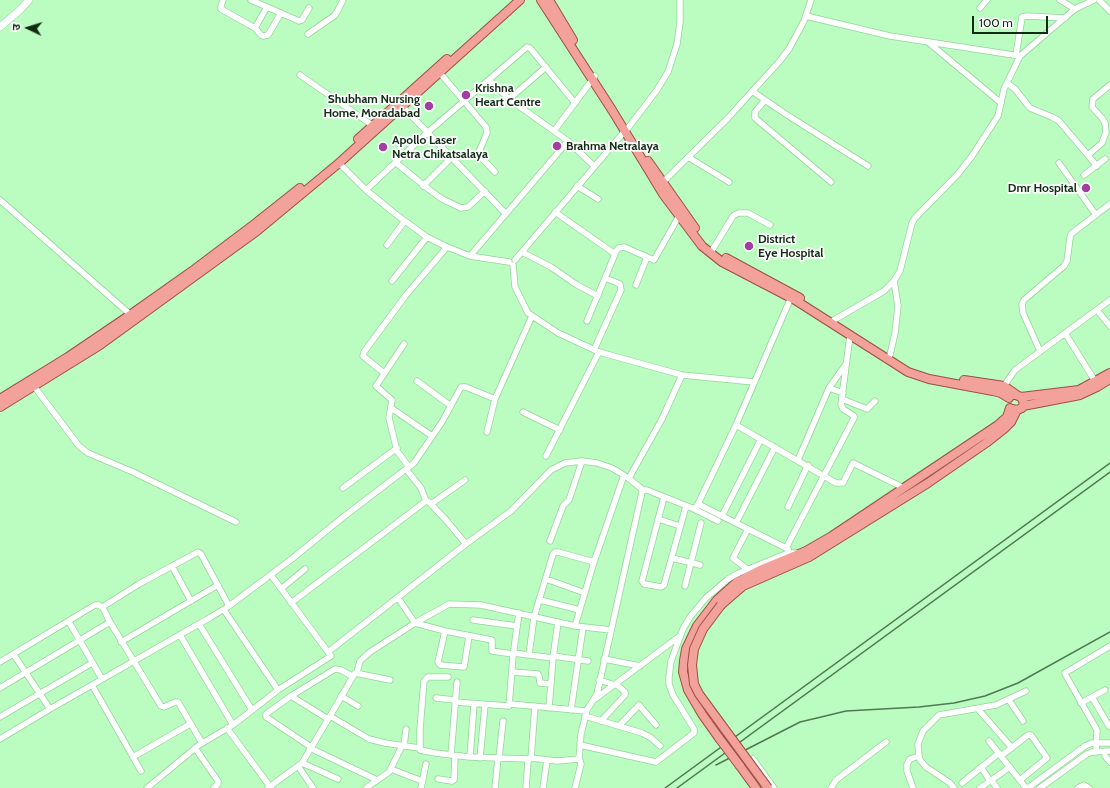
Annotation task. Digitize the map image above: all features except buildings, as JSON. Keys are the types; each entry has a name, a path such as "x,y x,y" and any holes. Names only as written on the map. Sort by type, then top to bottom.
{"main road":[{"path":"0,407 33,385 100,345 133,317 330,165 514,0"},
{"path":"0,400 133,317 257,232 339,163 520,0"},
{"path":"541,0 594,77"},
{"path":"549,0 663,194 702,246 722,262 791,295 850,336 908,372 929,380 1016,396 1079,390 1110,373"},
{"path":"626,130 703,240 725,258 834,320 914,369 925,373 1004,386 1023,401 998,425 904,488 862,520 809,557 750,582 719,602 703,629 694,649 692,665 694,684 699,694 768,788"},
{"path":"1016,396 1008,403 1016,408 1084,394 1110,379"},
{"path":"756,788 702,714 688,690 685,681 684,661 686,649 697,626 737,582 832,536 928,483 986,443 1011,422 1016,408"}],"street":[{"path":"0,27 29,0"},
{"path":"223,0 221,9 256,28 263,36 268,35 281,13"},
{"path":"251,0 301,21 309,8"},
{"path":"308,34 334,16 343,0"},
{"path":"512,262 626,130 657,90 668,72 677,44 680,22 680,0"},
{"path":"663,182 727,119 789,50 806,16 811,0"},
{"path":"980,8 987,0"},
{"path":"1060,0 1075,9"},
{"path":"806,16 890,36 1018,56 1075,9 1097,0 1110,11"},
{"path":"256,28 267,7"},
{"path":"834,320 884,291 894,281 900,272 914,218 958,174 972,156 998,116 1004,89 1018,56 1022,17 1065,18"},
{"path":"927,42 1002,103"},
{"path":"366,190 428,132 527,47 530,48 575,103"},
{"path":"509,99 546,67"},
{"path":"440,73 486,127 487,133 478,154 495,172"},
{"path":"300,75 372,126"},
{"path":"554,131 594,77"},
{"path":"489,80 509,99 568,141 594,166"},
{"path":"1007,83 1015,89 1030,108 1052,116 1059,121 1097,166"},
{"path":"1088,155 1102,143 1108,133 1102,118 1092,107 1092,102 1095,96 1110,85"},
{"path":"752,91 868,166"},
{"path":"765,100 755,112 755,118 831,182"},
{"path":"402,106 506,214"},
{"path":"470,256 568,141"},
{"path":"423,186 452,157"},
{"path":"688,157 730,182"},
{"path":"1084,175 1106,159"},
{"path":"396,162 423,186 442,199 461,208 468,207 485,191"},
{"path":"339,163 366,190 404,222 427,237 470,256 512,262"},
{"path":"1059,163 1096,215"},
{"path":"577,186 598,199"},
{"path":"0,200 133,317"},
{"path":"1040,351 1023,313 1022,304 1024,300 1064,266 1067,261 1070,238 1072,234 1110,204"},
{"path":"555,212 614,253"},
{"path":"713,249 733,216 738,213 748,213 770,225"},
{"path":"588,321 615,256 614,253 619,248 624,247 653,260 656,259 679,216"},
{"path":"387,245 404,222"},
{"path":"392,281 427,237"},
{"path":"384,373 363,356 364,352 406,295 447,247"},
{"path":"522,252 598,296"},
{"path":"636,286 646,257"},
{"path":"512,262 515,287 528,314 558,333 596,351 682,375 754,382"},
{"path":"546,456 560,430 596,351 621,290 620,284 606,278"},
{"path":"890,355 896,326 898,306 894,281"},
{"path":"692,508 695,508 698,504 736,425 791,295"},
{"path":"1004,386 1014,370 1110,300"},
{"path":"1097,310 1110,326"},
{"path":"487,432 495,400 532,316"},
{"path":"1065,333 1096,381"},
{"path":"786,548 854,418 854,416 842,407 842,396 850,336"},
{"path":"404,344 376,386 391,398 393,402 389,416 399,454 421,488 428,503 446,520 466,544"},
{"path":"798,460 829,388 846,364"},
{"path":"575,626 594,562 626,476 662,419 682,375"},
{"path":"417,381 451,406"},
{"path":"33,385 79,446 88,453 133,472 236,522"},
{"path":"0,739 133,661 224,610 271,575 408,468 416,460 463,386 495,400"},
{"path":"829,388 867,409 875,400"},
{"path":"391,408 432,436"},
{"path":"524,412 560,430"},
{"path":"736,425 808,465 836,483 843,482 853,464 904,488"},
{"path":"720,518 761,439"},
{"path":"736,523 775,447"},
{"path":"343,488 397,448"},
{"path":"550,541 563,506 569,500 582,461"},
{"path":"328,652 466,544 511,511 551,470 565,463 582,461 597,463 612,468 626,476 643,490 647,490 686,506 736,523 798,553"},
{"path":"788,507 808,465"},
{"path":"291,603 428,503 464,480"},
{"path":"576,788 582,762 580,757 581,734 586,714 597,694 643,490"},
{"path":"664,497 642,583 661,587 663,586 686,506"},
{"path":"698,504 720,518"},
{"path":"658,519 680,526"},
{"path":"685,586 701,523"},
{"path":"748,529 732,558 748,569"},
{"path":"529,655 534,617 555,552 594,562"},
{"path":"103,608 139,584 196,553 199,553 230,606"},
{"path":"580,744 656,762 694,733 694,729 673,695 669,684 669,670 671,661 680,636 690,616 706,598 728,579 748,569 788,553 798,553"},
{"path":"672,558 700,565"},
{"path":"172,566 192,601"},
{"path":"281,589 305,570"},
{"path":"147,788 195,748 233,725 278,690 330,656 271,575"},
{"path":"546,580 585,592"},
{"path":"122,642 218,585"},
{"path":"398,598 415,623 445,631 492,640 492,651 588,661"},
{"path":"540,600 580,610"},
{"path":"227,728 269,788 300,764 329,718 360,661 370,652 415,623 449,604 482,605 575,626 611,630"},
{"path":"0,662 69,622 95,605 100,605 161,706 164,707 178,702 202,743"},
{"path":"224,610 278,690"},
{"path":"510,704 513,653 519,613"},
{"path":"473,620 517,626"},
{"path":"69,622 102,679"},
{"path":"0,688 110,622"},
{"path":"549,708 553,657 558,622"},
{"path":"199,624 252,710"},
{"path":"571,710 583,627"},
{"path":"445,631 438,662 440,665 464,667 469,636"},
{"path":"180,635 233,725"},
{"path":"594,700 680,636"},
{"path":"1096,748 1097,730 1065,672 1110,646"},
{"path":"14,654 25,673 50,709"},
{"path":"604,659 640,666"},
{"path":"0,717 92,663"},
{"path":"377,780 311,748 266,716 266,714 291,696 335,669 390,680"},
{"path":"512,672 538,674 540,676 540,683 551,684"},
{"path":"419,748 424,681 428,677 448,677"},
{"path":"600,680 615,684 625,692 625,695 601,721"},
{"path":"438,779 454,780 453,756 457,682"},
{"path":"92,685 141,771"},
{"path":"1081,703 1104,690"},
{"path":"954,788 950,783 926,767 919,756 918,744 920,736 936,717 941,714 996,705 1026,691"},
{"path":"291,696 369,739 385,743 470,758 577,760 580,757"},
{"path":"341,696 358,706"},
{"path":"1092,697 1109,726"},
{"path":"436,698 485,705 508,706 510,704 571,710 646,735 660,746"},
{"path":"1008,700 1023,721"},
{"path":"470,758 474,704"},
{"path":"480,758 485,705"},
{"path":"618,726 639,705 656,724"},
{"path":"526,788 535,706"},
{"path":"978,709 1012,748"},
{"path":"495,788 503,721"},
{"path":"133,756 190,724"},
{"path":"369,787 391,769 403,746 406,729"},
{"path":"962,783 981,767 1012,748 1030,734 1047,756 1047,759 1020,780"},
{"path":"989,741 1027,788 1085,746 1110,751"},
{"path":"831,788 836,780 886,742"},
{"path":"1040,788 1096,748 1110,744"},
{"path":"195,748 218,781 218,784 214,788"},
{"path":"913,788 908,774 907,764 910,759 919,756"},
{"path":"1105,756 1110,762"},
{"path":"543,788 547,760"},
{"path":"754,760 774,788"},
{"path":"300,764 338,779"},
{"path":"300,764 313,788"},
{"path":"421,788 426,764"},
{"path":"981,767 996,788"},
{"path":"980,788 1010,767"},
{"path":"391,769 422,781"},
{"path":"1078,788 1084,785 1089,788"}],"railway":[{"path":"665,788 1110,463"},
{"path":"677,788 1110,472"},
{"path":"716,765 800,722 846,711 919,707 954,703 985,696 1018,683 1110,632"}],"place":[{"name":"Krishna Heart Centre","path":"466,95"},
{"name":"Shubham Nursing Home, Moradabad","path":"429,106"},
{"name":"Brahma Netralaya","path":"557,146"},
{"name":"Apollo Laser Netra Chikatsalaya","path":"383,147"},
{"name":"Dmr Hospital","path":"1086,188"},
{"name":"District Eye Hospital","path":"749,246"}]}
